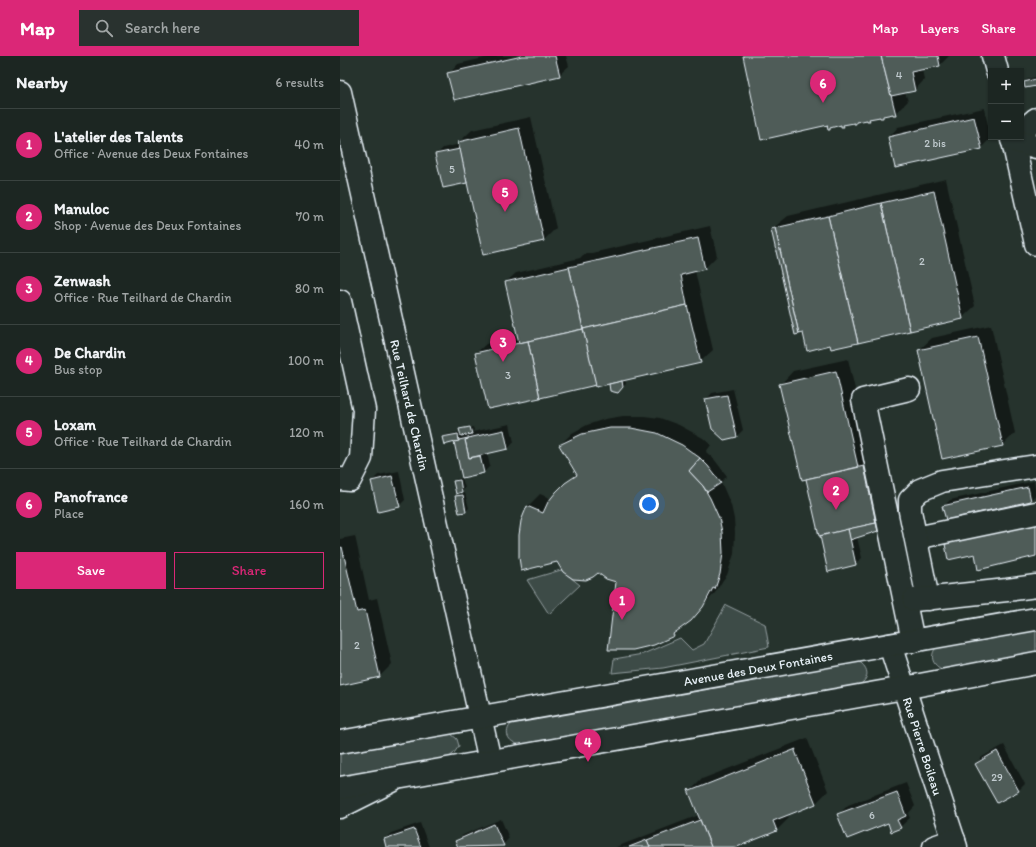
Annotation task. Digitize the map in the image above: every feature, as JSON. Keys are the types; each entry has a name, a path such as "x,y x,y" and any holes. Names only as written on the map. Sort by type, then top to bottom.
{"main road":[{"path":"993,56 996,68"},
{"name":"Rue Teilhard de Chardin","path":"340,92 346,146 480,717"},
{"path":"1024,129 1036,120"},
{"path":"1016,140 1036,244"},
{"path":"1023,140 1036,147"},
{"path":"340,301 364,410 361,458 350,480 340,479"},
{"path":"909,389 863,400 913,641"},
{"path":"928,599 910,511 910,500 920,490 942,481 1036,466"},
{"path":"916,538 1036,513"},
{"path":"905,601 1036,586"},
{"name":"Avenue des Deux Fontaines","path":"340,742 1036,619"},
{"name":"Rue Pierre Boileau","path":"890,645 955,844"},
{"path":"340,788 904,688 1036,663"},
{"path":"480,717 490,761"},
{"path":"340,807 399,777"},
{"path":"934,847 955,844"}],"shaded area":[{"path":"561,570 580,585 549,614 527,580"},
{"path":"726,605 765,624 769,647 663,668 612,673 614,659 643,654 680,638 692,650 704,644"},
{"path":"1036,627 1036,655 944,670 934,663 933,652 938,645"},
{"path":"858,661 865,667 867,674 864,681 857,686 522,745 513,742 508,736 507,732 510,725 514,721"},
{"path":"442,733 451,734 457,739 459,746 445,761 340,779 340,752"}],"building":[{"path":"522,56 555,56 560,76 454,100 447,73"},
{"path":"743,56 881,56 896,115 893,114 883,116 883,118 880,117 869,119 870,121 867,120 856,122 856,124 843,125 844,127 841,127 841,125 830,128 830,130 828,130 828,125 761,140"},
{"path":"881,56 938,56 940,66 911,72 915,91 891,96"},
{"path":"1036,79 1036,86 1025,88 1024,82"},
{"path":"974,117 982,149 895,168 888,137"},
{"path":"519,128 544,241 483,255 458,142"},
{"path":"460,149 467,183 443,188 435,154"},
{"path":"934,191 963,319 910,331 881,203"},
{"path":"881,203 910,331 858,343 828,216"},
{"path":"828,216 858,343 831,349 830,345 807,351 803,333 799,334 775,228"},
{"path":"775,228 799,334 795,335 771,229"},
{"path":"698,238 705,269 681,275 687,305 583,329 569,267"},
{"path":"569,267 583,329 519,343 505,282"},
{"path":"687,305 701,363 596,387 583,329"},
{"path":"583,329 596,385 540,398 528,341"},
{"path":"978,337 1003,446 942,459 918,350"},
{"path":"528,341 540,398 488,409 475,353"},
{"path":"836,371 858,467 802,480 779,384"},
{"path":"622,381 623,387 618,393 610,391 609,384"},
{"path":"727,395 737,437 724,440 712,429 705,399"},
{"path":"470,427 472,434 461,436 459,429"},
{"path":"610,428 631,428 657,433 682,445 700,458 689,471 703,486 710,498 719,518 722,532 723,553 720,574 715,589 713,588 703,607 691,621 673,634 674,636 654,645 633,650 608,650 616,582 606,579 598,573 586,580 573,579 563,572 557,562 521,571 519,557 519,535 521,521 527,506 543,513 548,502 556,492 565,483 577,475 559,445 582,434"},
{"path":"504,430 508,449 469,458 465,440"},
{"path":"458,434 459,441 444,445 442,437"},
{"path":"468,438 465,440 469,458 480,456 484,473 462,478 454,442"},
{"path":"700,458 721,483 707,492 689,471"},
{"path":"864,466 876,523 819,536 806,479"},
{"path":"392,476 400,507 378,512 371,481"},
{"path":"460,480 462,492 456,494 453,481"},
{"path":"1028,487 1031,501 946,520 942,506"},
{"path":"463,495 466,512 459,513 455,496"},
{"path":"876,523 878,531 850,540 848,529"},
{"path":"1036,523 1036,556 978,570 975,554 948,560 945,544"},
{"path":"848,529 856,565 828,572 820,536"},
{"path":"342,547 357,612 365,610 380,677 340,686 340,548"},
{"path":"796,749 795,751 816,804 773,821 777,831 737,847 711,847 688,790 689,789 690,791"},
{"path":"997,751 1019,791 997,803 975,764"},
{"path":"897,792 906,816 897,820 901,828 891,832 888,823 847,839 837,814"},
{"path":"700,820 711,847 650,847 647,840"},
{"path":"494,824 504,846 458,847 455,841"},
{"path":"414,829 421,847 386,847 384,839"},
{"path":"647,840 650,847 629,847"}],"place":[{"name":"Panofrance","path":"823,103"},
{"name":"Loxam","path":"505,212"},
{"name":"Zenwash","path":"503,362"},
{"name":"Manuloc","path":"836,510"},
{"name":"L'atelier des Talents","path":"622,620"},
{"name":"De Chardin","path":"588,762"}]}
